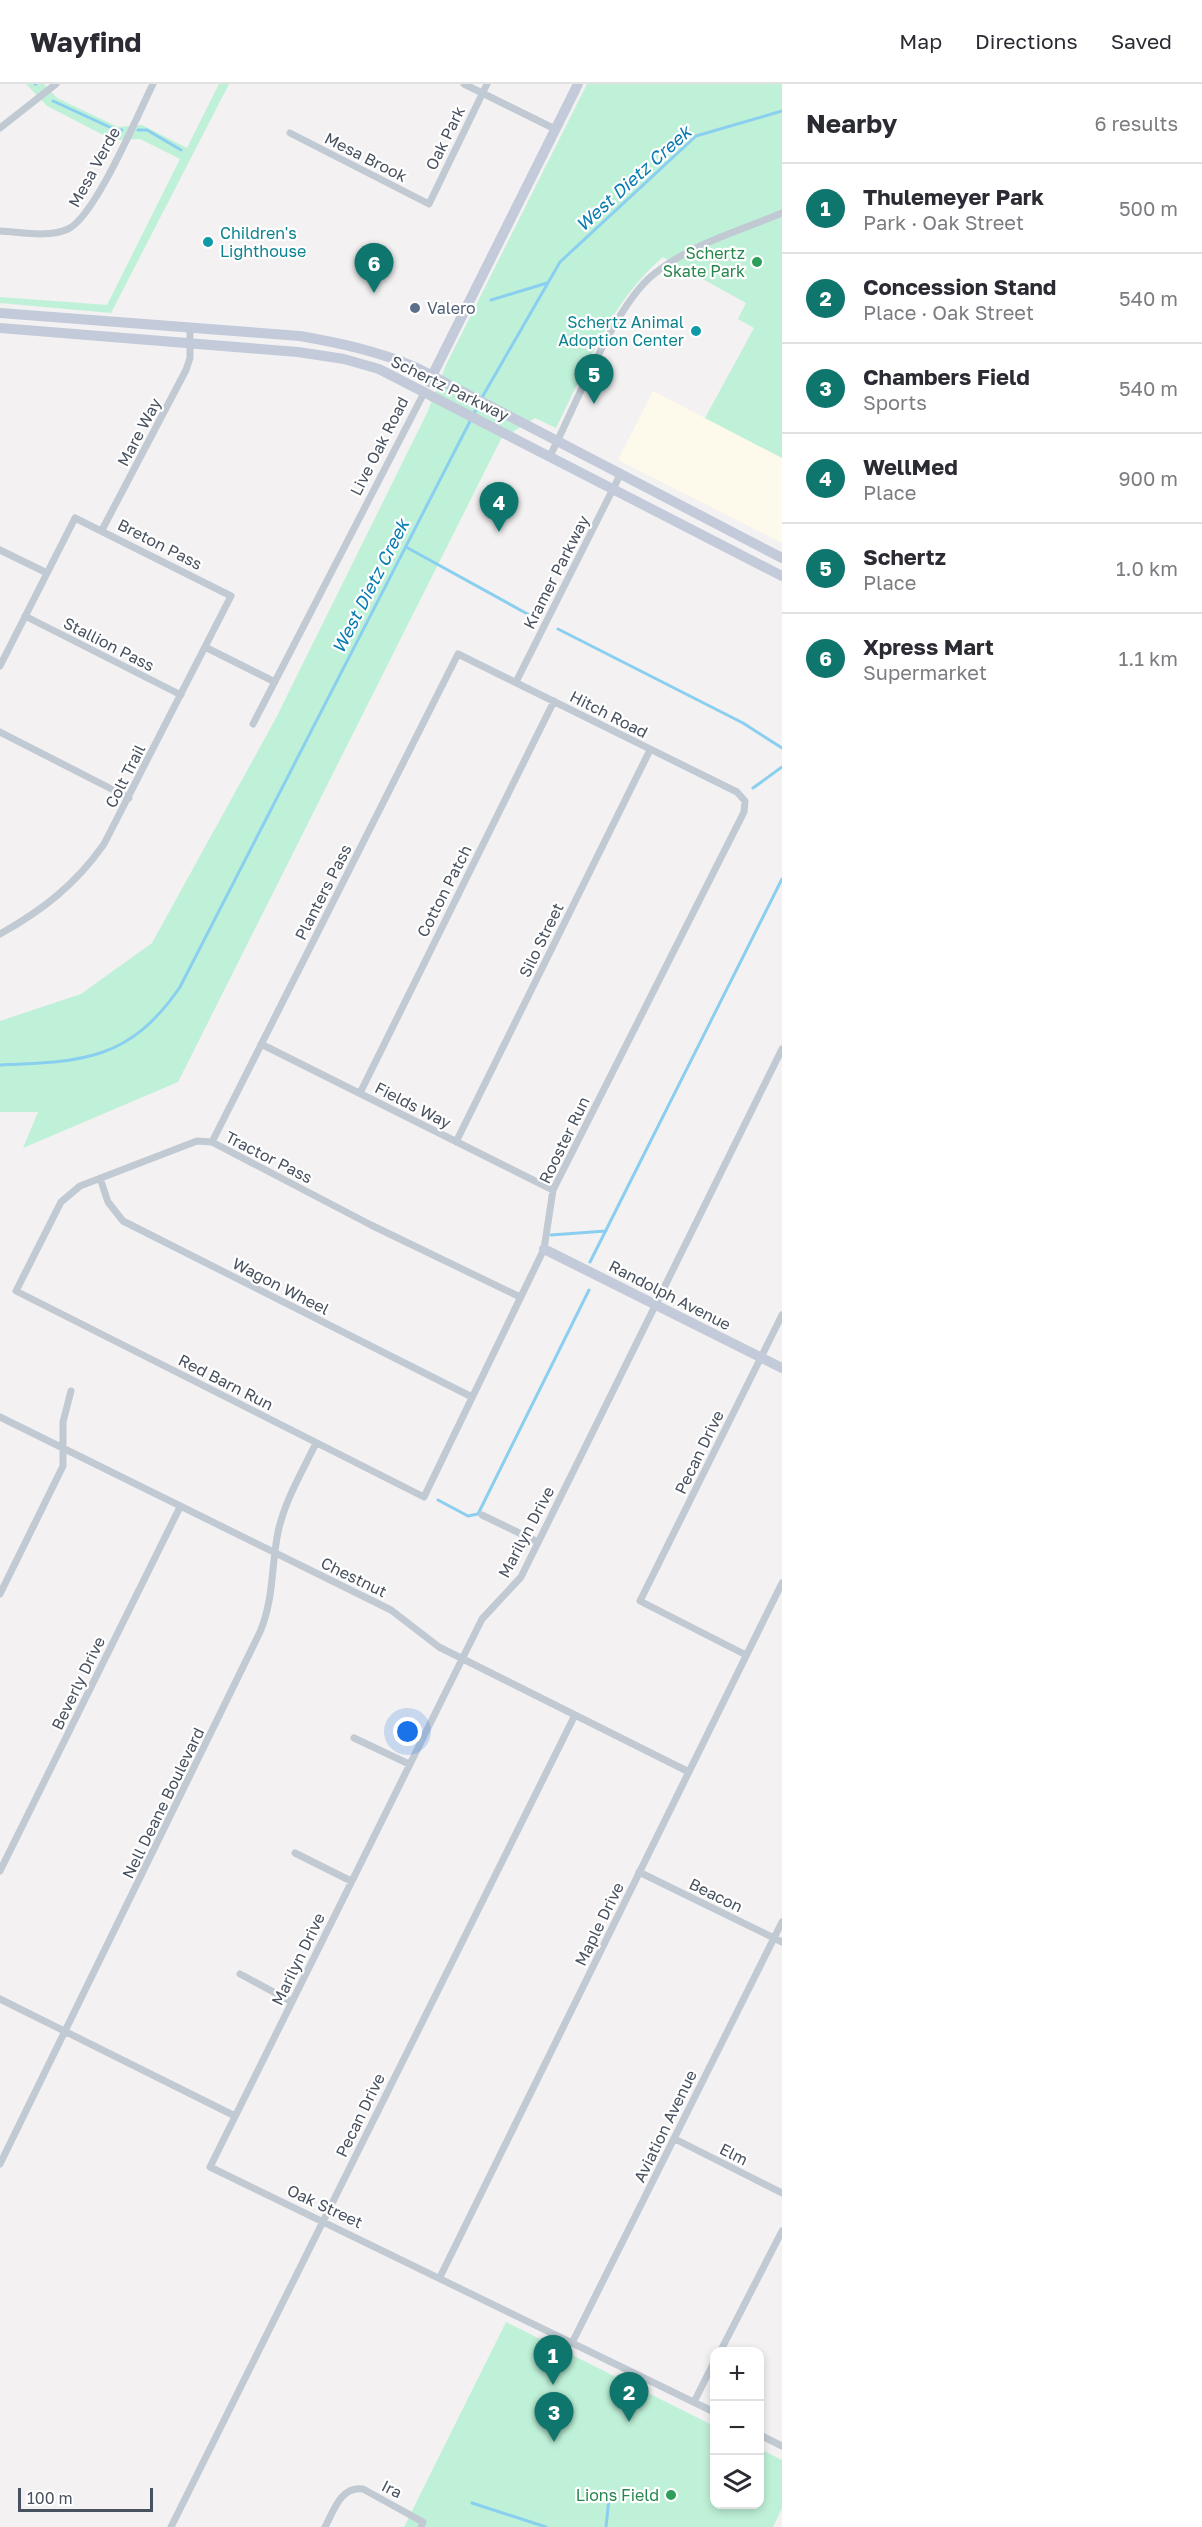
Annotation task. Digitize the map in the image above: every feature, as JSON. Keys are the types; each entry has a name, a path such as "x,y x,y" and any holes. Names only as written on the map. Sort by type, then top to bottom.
{"main road":[{"name":"Live Oak Road","path":"425,391 578,84"},
{"name":"Schertz Parkway","path":"0,313 300,336 348,344 384,354 432,376 782,558"},
{"name":"Schertz Parkway","path":"0,328 298,352 344,359 379,369 782,576"},
{"path":"661,512 668,500"},
{"path":"704,536 711,522"},
{"name":"Randolph Avenue","path":"544,1249 782,1368"}],"street":[{"path":"0,128 56,84"},
{"name":"Mesa Verde","path":"0,231 52,233 68,229 80,220 94,201 153,84"},
{"path":"464,84 555,129"},
{"name":"Oak Park","path":"429,204 487,84"},
{"name":"Mesa Brook","path":"291,133 429,204"},
{"path":"550,456 619,319 652,275 697,247 782,213"},
{"name":"Mare Way","path":"102,530 186,370 191,344 190,328"},
{"name":"Live Oak Road","path":"253,724 425,391"},
{"name":"Kramer Parkway","path":"516,682 620,475"},
{"name":"Breton Pass","path":"47,573 75,518 231,596"},
{"path":"0,550 47,573 0,666"},
{"name":"Colt Trail","path":"0,934 41,910 75,880 104,844 231,596"},
{"name":"Stallion Pass","path":"25,616 181,695"},
{"path":"205,647 275,682"},
{"name":"Hitch Road","path":"458,654 737,792 745,801"},
{"name":"Planters Pass","path":"212,1142 458,654"},
{"name":"Cotton Patch","path":"360,1093 554,701"},
{"path":"0,732 129,798"},
{"name":"Silo Street","path":"456,1142 650,750"},
{"name":"Rooster Run","path":"424,1497 544,1249 553,1190 744,812 745,801"},
{"name":"Fields Way","path":"261,1044 553,1190"},
{"name":"Marilyn Drive","path":"235,2116 482,1619 521,1577 782,1049"},
{"name":"Tractor Pass","path":"16,1291 61,1202 80,1186 183,1144 197,1141 212,1142 371,1225 520,1297"},
{"name":"Wagon Wheel","path":"100,1178 108,1202 123,1221 472,1397"},
{"name":"Red Barn Run","path":"16,1291 424,1497"},
{"name":"Pecan Drive","path":"746,1655 640,1601 782,1315"},
{"path":"0,1594 63,1466 65,1449 63,1422 71,1391"},
{"name":"Chestnut","path":"0,1418 391,1610 430,1642 689,1772"},
{"name":"Nell Deane Boulevard","path":"0,2164 194,1773 260,1632 269,1611 275,1554 286,1505 316,1443"},
{"name":"Beverly Drive","path":"0,1871 180,1508"},
{"path":"482,1515 538,1542"},
{"name":"Maple Drive","path":"440,2277 782,1583"},
{"name":"Pecan Drive","path":"171,2527 574,1715"},
{"path":"354,1738 409,1764"},
{"path":"295,1853 351,1881"},
{"name":"Beacon","path":"639,1872 782,1942"},
{"name":"Aviation Avenue","path":"573,2342 782,1922"},
{"path":"240,1974 292,2002"},
{"path":"0,1999 235,2116"},
{"name":"Oak Street","path":"235,2116 210,2167 710,2410"},
{"name":"Elm","path":"675,2139 782,2193"},
{"path":"723,2347 782,2231"},
{"path":"694,2402 710,2370"},
{"path":"764,2437 782,2446"},
{"name":"Ira","path":"325,2527 346,2492 355,2488 363,2488 413,2514 423,2522 421,2527"}],"shaded area":[{"path":"653,391 782,458 782,543 618,460"}],"green space":[{"path":"26,84 44,84 57,98 118,127 142,125 187,148 219,84 229,84 111,313 0,303 0,297 107,305 180,159 140,139 113,140 47,106"},
{"path":"587,84 782,84 782,458 705,418 754,328 738,319 746,303 663,257 645,275 614,315 589,359 556,428 535,418 501,439 178,1082 23,1148 38,1112 0,1112 0,1021 81,994 152,943 276,718 427,413 446,365"},
{"path":"506,2322 710,2424 710,2509 764,2509 764,2451 782,2460 782,2508 773,2527 404,2527"}],"waterway":[{"path":"53,101 116,130 122,130"},
{"name":"West Dietz Creek","path":"0,1065 56,1062 102,1052 123,1043 142,1030 161,1011 180,987 484,394 560,262 696,136 782,111"},
{"path":"138,130 147,130 181,150"},
{"path":"491,300 547,283"},
{"path":"406,547 533,617"},
{"path":"558,629 743,723 782,748"},
{"path":"753,788 782,767"},
{"path":"590,1262 782,879"},
{"path":"551,1235 606,1231"},
{"path":"438,1500 468,1516 478,1514 589,1290"},
{"path":"606,2527 609,2498"},
{"path":"472,2503 546,2527"}],"place":[{"name":"Children's Lighthouse","path":"208,242"},
{"name":"Schertz Skate Park","path":"757,262"},
{"name":"Xpress Mart","path":"374,293"},
{"name":"Valero","path":"415,308"},
{"name":"Schertz Animal Adoption Center","path":"696,331"},
{"name":"Schertz","path":"594,404"},
{"name":"WellMed","path":"499,532"},
{"name":"Thulemeyer Park","path":"553,2385"},
{"name":"Concession Stand","path":"629,2422"},
{"name":"Chambers Field","path":"554,2442"},
{"name":"Lions Field","path":"671,2495"}]}
